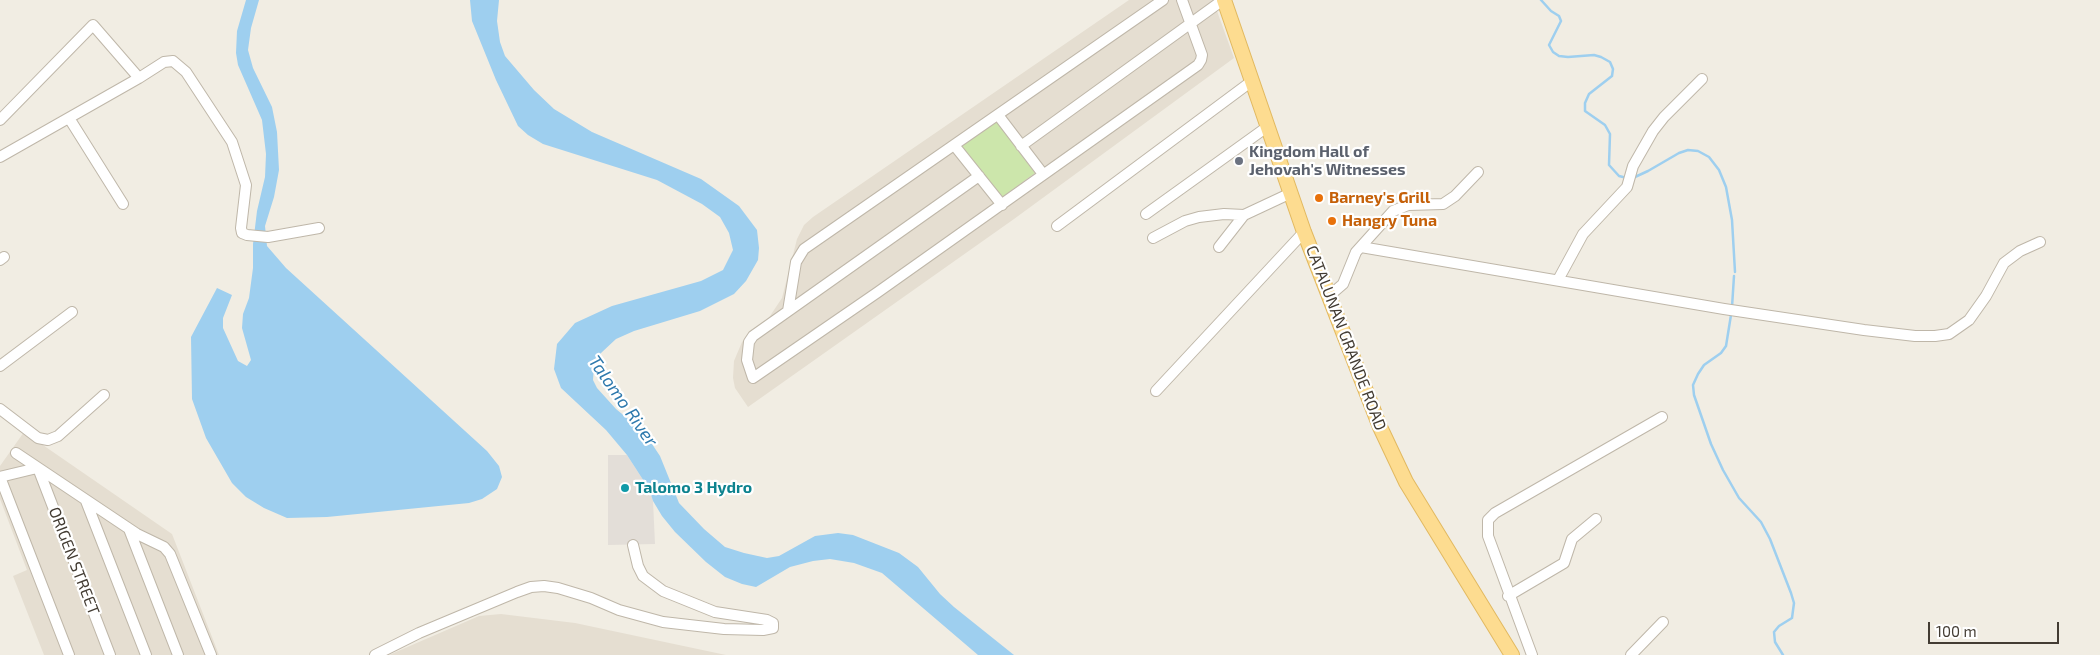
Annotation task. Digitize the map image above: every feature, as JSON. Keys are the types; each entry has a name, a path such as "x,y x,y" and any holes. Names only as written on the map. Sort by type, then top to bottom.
{"main road":[{"name":"CATALUNAN GRANDE ROAD","path":"1224,0 1304,232 1394,459 1406,482 1512,655"}],"street":[{"path":"788,311 794,270 800,253 1164,0"},
{"path":"979,176 759,330 749,342 747,360 753,378 1200,63 1202,55 1182,0"},
{"path":"1021,146 1224,0"},
{"path":"0,120 93,25 139,78"},
{"path":"0,156 168,61 177,62 213,111 234,147 246,185 241,230 244,234 268,237 319,228"},
{"path":"1558,280 1583,234 1626,187 1637,159 1664,117 1702,79"},
{"path":"1057,226 1252,81"},
{"path":"998,115 1043,174"},
{"path":"69,118 123,204"},
{"path":"1146,214 1268,127"},
{"path":"954,145 1002,204"},
{"path":"1329,296 1343,284 1352,258 1388,216 1399,207 1408,205 1444,204 1455,196 1478,172"},
{"path":"1218,247 1244,215 1291,193"},
{"path":"1153,238 1185,221 1199,217 1224,214 1244,215"},
{"path":"1156,391 1304,232"},
{"path":"1361,247 1799,321 1915,336 1935,336 1949,334 1969,320 1986,296 2004,263 2020,250 2040,242"},
{"path":"0,366 72,312"},
{"path":"0,409 38,438 48,440 58,436 104,396"},
{"path":"1532,655 1508,596 1488,536 1487,524 1491,516 1662,417"},
{"path":"16,454 144,539 164,547 168,551 211,655"},
{"path":"37,468 0,477 70,655"},
{"name":"ORIGEN STREET","path":"37,468 110,655"},
{"path":"86,501 146,655"},
{"path":"1508,596 1564,562 1572,539 1596,519"},
{"path":"130,529 178,655"},
{"path":"375,655 419,633 517,592 532,587 544,586 558,588 591,598 619,610 663,622 724,629 763,630 773,628 773,623 767,620 715,612 663,591 643,576 638,566 633,545"},
{"path":"1631,655 1664,622"}],"shaded area":[{"path":"1129,0 1213,0 1234,58 1014,219 748,407 735,388 733,378 734,361 742,342 768,319 782,298 797,239 804,225"},
{"path":"24,432 172,534 219,655 44,655 13,576 27,570 0,499 0,466"},
{"path":"608,455 627,455 649,489 653,501 655,544 608,545"},
{"path":"501,614 575,623 726,655 389,655 479,616"}],"green space":[{"path":"996,121 1035,173 1001,198 961,147"}],"water":[{"path":"246,0 259,0 251,28 248,50 253,68 272,107 277,132 279,170 274,197 265,226 267,246 286,268 487,451 499,466 502,477 497,489 482,499 469,503 327,517 287,518 264,508 246,497 232,483 206,438 192,399 191,337 217,288 232,295 223,318 223,328 238,361 247,366 251,360 242,328 243,314 249,298 253,268 253,244 257,211 265,177 266,154 262,120 238,65 236,53 237,31"},
{"path":"470,0 499,0 497,21 500,42 505,56 534,90 554,109 592,132 701,179 739,206 757,230 758,260 746,281 734,294 700,311 634,331 616,339 601,353 594,366 593,380 597,388 616,409 644,432 660,456 679,503 704,529 725,547 744,553 767,558 779,556 815,536 838,533 853,535 899,553 918,567 940,594 954,607 1014,655 978,655 882,573 854,563 830,559 790,567 756,587 725,577 706,562 675,532 662,516 653,501 649,489 627,455 606,430 561,388 554,369 557,344 575,323 612,306 701,281 723,270 733,250 729,233 720,217 702,204 657,180 543,144 528,135 518,126 496,80 472,21"}],"waterway":[{"path":"1541,0 1551,11 1559,16 1561,21 1549,45 1553,52 1559,56 1568,57 1594,55 1610,62 1613,69 1612,76 1589,94 1585,103 1585,111 1605,125 1610,134 1609,165 1619,176 1627,178"},
{"path":"1635,177 1688,150 1698,151 1709,157 1719,170 1726,187 1732,220 1735,272"},
{"path":"1732,307 1734,276"},
{"path":"1731,315 1726,346 1721,353 1704,365 1698,374 1693,385 1694,395 1711,444 1723,470 1739,498 1761,522 1770,539 1791,593 1794,603 1792,618 1779,626 1774,632 1775,642 1783,655"}],"place":[{"name":"Kingdom Hall of Jehovah's Witnesses","path":"1239,161"},
{"name":"Barney's Grill","path":"1319,198"},
{"name":"Hangry Tuna","path":"1332,221"},
{"name":"Talomo 3 Hydro","path":"625,488"}],"water label":[{"name":"Talomo River","path":"623,401"}]}
